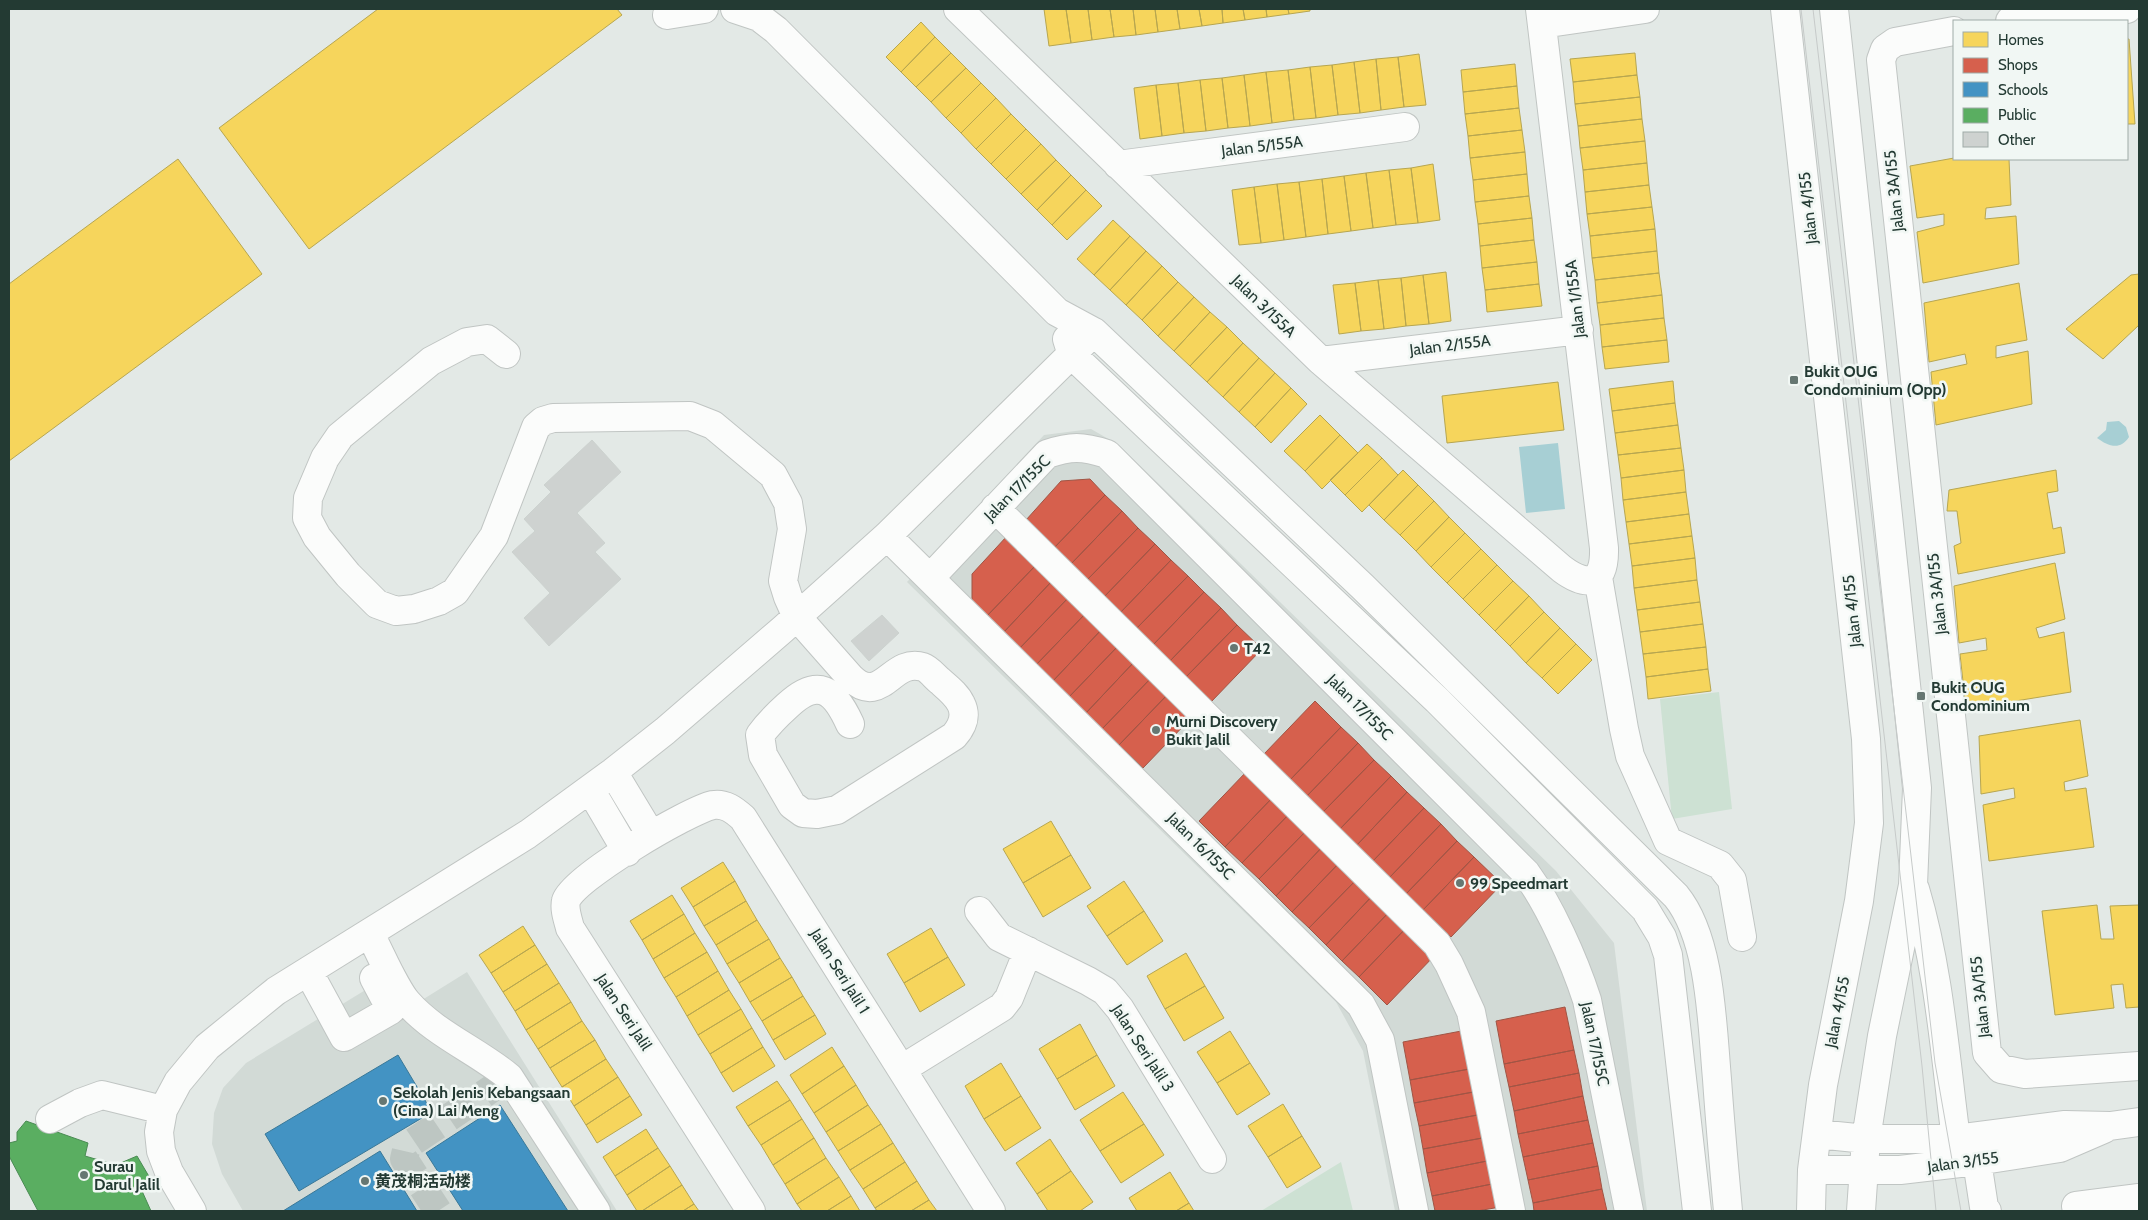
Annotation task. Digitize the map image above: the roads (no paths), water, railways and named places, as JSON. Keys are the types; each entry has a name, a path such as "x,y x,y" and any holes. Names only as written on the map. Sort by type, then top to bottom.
{"street":[{"path":"667,15 704,9"},
{"path":"735,9 759,17 776,30 1057,312 1094,332 1377,600 1647,865 1687,910 1701,952 1711,1013 1728,1211"},
{"name":"Jalan 3/155A","path":"958,9 1321,361 1562,569 1574,578 1593,579"},
{"path":"1541,16 1645,9"},
{"name":"Jalan 4/155","path":"1785,9 1864,719 1869,823 1859,901 1831,1040 1812,1170 1811,1211"},
{"path":"1834,9 1917,788 1913,885 1882,1036 1862,1172 1861,1211"},
{"path":"2020,20 2128,9"},
{"name":"Jalan 1/155A","path":"1541,16 1604,548 1605,564 1593,579"},
{"name":"Jalan 3A/155","path":"1953,31 1895,42 1885,49 1881,60 1986,1053 2001,1069 2025,1074 2139,1066"},
{"name":"Jalan 5/155A","path":"1118,164 1405,127"},
{"path":"1057,312 1072,355 1437,700 1644,909 1662,937 1668,955 1698,1211"},
{"name":"Jalan 2/155A","path":"1321,361 1579,330"},
{"path":"192,1211 169,1172 161,1151 159,1132 163,1110 178,1082 207,1047 276,991 528,834 613,772 797,617 887,536 1094,332"},
{"path":"506,354 487,339 467,342 430,361 340,436 325,458 308,498 307,518 317,537 348,575 377,604 396,612 414,609 455,592 494,536 536,427 543,421 553,418 690,416 713,425 774,475 788,504 792,528 783,581 788,597 797,617 859,686 870,688 878,686 905,668 915,665 925,667 956,696 963,706 962,727 954,736 838,810 817,814 803,813 792,805 763,755 760,735 767,725 796,697 804,691 814,689 824,691 833,696 843,709 850,724"},
{"name":"Jalan 17/155C","path":"930,578 1046,454 1068,447 1087,448 1107,454 1526,873 1538,889 1580,978 1587,1000 1629,1211"},
{"path":"995,508 1437,944 1449,964 1471,1012 1511,1211"},
{"name":"Jalan 16/155C","path":"887,536 1361,1005 1380,1040 1414,1211"},
{"path":"1593,579 1630,756 1668,841 1720,865 1732,880 1742,937"},
{"path":"613,772 651,835"},
{"path":"590,789 627,852"},
{"name":"Jalan Seri Jalil 1","path":"651,835 714,805 730,807 743,818 991,1211"},
{"name":"Jalan Seri Jalil","path":"651,835 580,883 570,894 566,901 570,928 751,1211"},
{"path":"1913,885 1924,921 1934,974 1956,1139"},
{"name":"Jalan Seri Jalil 3","path":"979,911 999,937 1105,992 1120,1009 1212,1159"},
{"path":"308,971 344,1037 391,1010 362,938"},
{"path":"362,938 405,1000 428,1023 489,1061 509,1077 596,1211"},
{"path":"902,1069 1002,1007 1009,998 1028,951"},
{"path":"50,1119 80,1103 102,1096 163,1110"},
{"name":"Jalan 3/155","path":"1817,1134 1866,1139 1956,1139 2065,1125 2110,1126 2139,1122"},
{"name":"Jalan 3/155","path":"1812,1170 1862,1172 1900,1170 2060,1148 2110,1126"},
{"path":"1976,1160 1984,1207 1987,1211"},
{"path":"2076,1211 2076,1206 2139,1198"}],"water":[{"path":"2119,421 2126,427 2129,437 2122,444 2114,446 2097,438 2106,430 2107,422"},
{"path":"1558,443 1565,509 1526,513 1519,447"}],"tunnel":[{"path":"438,1211 404,1159 407,1146 509,1077"}],"tram line":[{"path":"1801,9 1922,1066 1936,1211"},
{"path":"1813,9 1935,1063 1961,1211"}],"place":[{"name":"Bukit OUG Condominium (Opp)","path":"1794,380"},
{"name":"T42","path":"1234,648"},
{"name":"Bukit OUG Condominium","path":"1921,696"},
{"name":"Murni Discovery Bukit Jalil","path":"1156,730"},
{"name":"99 Speedmart","path":"1460,883"},
{"name":"Sekolah Jenis Kebangsaan (Cina) Lai Meng","path":"383,1101"},
{"name":"Surau Darul Jalil","path":"84,1175"},
{"name":"黄茂桐活动楼","path":"365,1181"}]}
